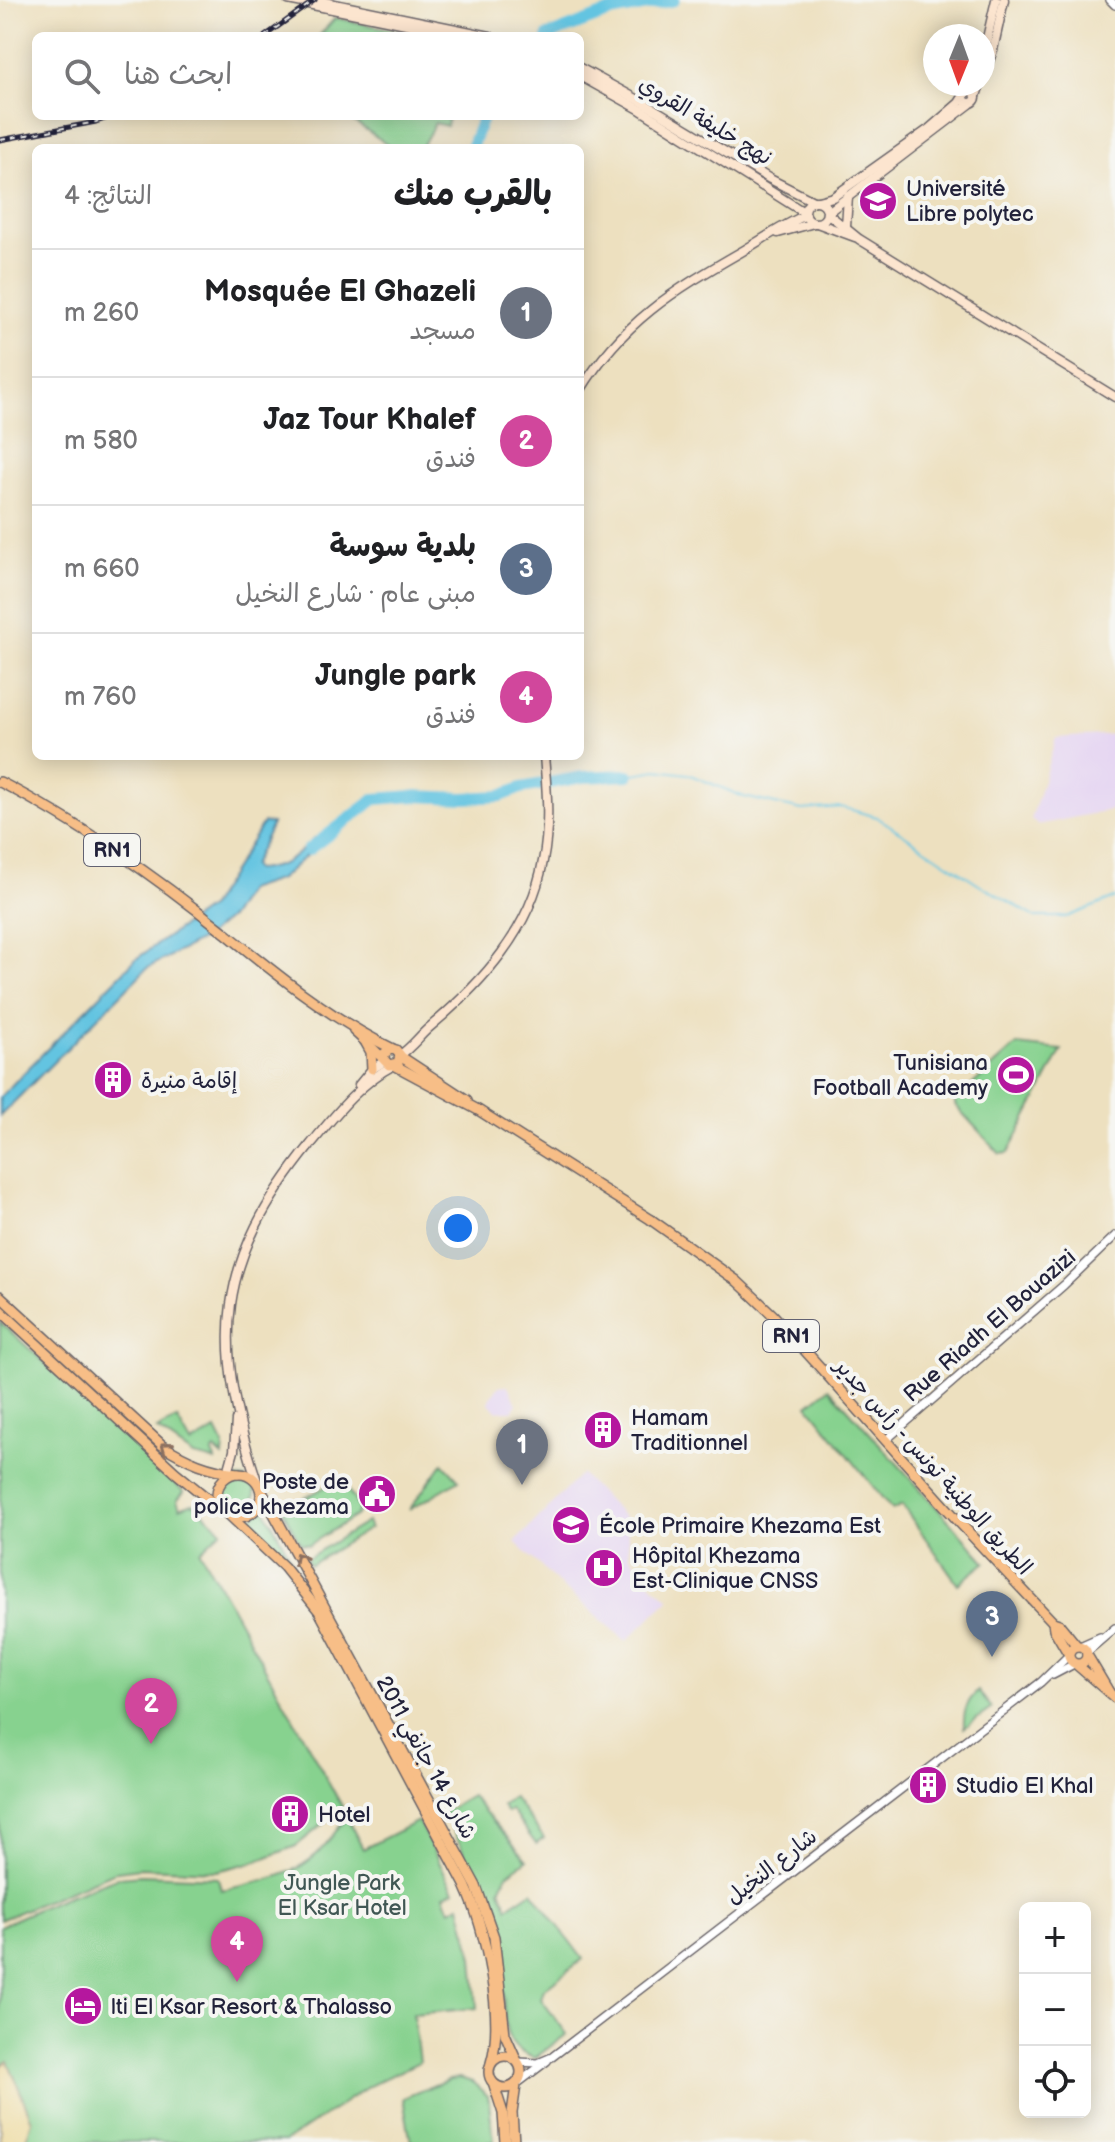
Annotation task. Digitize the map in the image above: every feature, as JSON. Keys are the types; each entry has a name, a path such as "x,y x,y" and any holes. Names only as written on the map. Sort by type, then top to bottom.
{"main road":[{"path":"288,0 445,32"},
{"path":"315,0 471,32"},
{"path":"990,24 996,0"},
{"path":"995,41 1004,0"},
{"name":"نهج خليفة القروي","path":"584,70 770,179 816,201"},
{"name":"نهج خليفة القروي","path":"584,78 654,117 806,214"},
{"path":"806,214 807,206 833,197 913,140 959,103 963,96"},
{"path":"973,96 973,100"},
{"path":"770,235 823,221 827,213 975,96"},
{"path":"846,227 848,196"},
{"path":"787,201 788,223"},
{"path":"816,201 825,205 827,213 859,239 1115,397"},
{"path":"806,214 816,223 859,239"},
{"path":"584,385 614,343 648,310 806,214"},
{"path":"236,1411 259,1486 260,1503 243,1517 226,1513 220,1506 217,1492 231,1474 235,1442 236,1411 229,1356 229,1310 240,1262 255,1228 285,1177 372,1069 393,1057 472,990 514,935 543,864 547,831 544,760"},
{"name":"الطريق الوطنية تونس - رأس جدير","path":"0,775 21,793"},
{"name":"الطريق الوطنية تونس - رأس جدير","path":"0,782 141,870 278,976 393,1057"},
{"name":"الطريق الوطنية تونس - رأس جدير","path":"343,1020 362,1037 650,1219 737,1281 773,1315 1053,1622 1059,1624 1083,1650 1112,1695"},
{"path":"362,1037 371,1052 372,1069"},
{"path":"355,1093 393,1057"},
{"path":"0,1296 162,1445 195,1464 231,1474 250,1475 259,1486"},
{"name":"شارع 14 جانفي 2011","path":"0,1310 175,1472 226,1513 290,1573 319,1611 465,1885 480,1922 488,1955 495,2035 489,2076 503,2113 505,2142"},
{"name":"شارع 14 جانفي 2011","path":"259,1486 474,1881 494,1937 505,2034 521,2072 512,2113 514,2142"},
{"name":"الطريق الوطنية تونس - رأس جدير","path":"1053,1622 1072,1659 1112,1695"},
{"path":"1072,1659 1083,1663 1083,1650"},
{"path":"1072,1659 1083,1650"},
{"path":"491,2063 504,2056 517,2061"},
{"path":"494,2085 504,2089 517,2084"}],"street":[{"path":"1110,0 1115,5"},
{"name":"Rue Riadh El Bouazizi","path":"886,1440 1064,1285 1115,1236"},
{"path":"1083,1650 1115,1628"},
{"name":"شارع النخيل","path":"517,2061 538,2063 552,2057 1072,1659"},
{"path":"517,2084 552,2057"}],"shaded area":[{"path":"1115,734 1115,809 1038,825 1031,820 1056,738"},
{"path":"499,1386 508,1386 517,1404 512,1411 496,1411 489,1403"},
{"path":"581,1474 627,1520 629,1555 654,1587 670,1599 626,1641 515,1542"}],"green space":[{"path":"335,18 404,32 323,32"},
{"path":"352,120 448,120 447,126 435,123 423,144 387,144"},
{"name":"Tunisiana Football Academy","path":"1017,1045 1062,1050 1008,1153 1000,1154 955,1105 955,1100"},
{"path":"0,1322 99,1417 112,1425 184,1492 177,1500 180,1508 193,1503 222,1530 200,1551 343,1808 296,1846 257,1861 217,1871 140,1868 117,1871 0,1920"},
{"path":"829,1388 986,1562 958,1584 902,1505 892,1510 808,1405"},
{"path":"177,1419 191,1444 216,1430 224,1446 223,1457 215,1450 215,1461 194,1456 157,1430"},
{"path":"443,1463 459,1480 409,1510"},
{"path":"240,1478 251,1482 255,1493 251,1504 240,1508 229,1504 225,1493 229,1482"},
{"path":"341,1478 359,1508 357,1515 309,1545 300,1543 283,1510"},
{"path":"263,1506 294,1564 245,1520 256,1515"},
{"path":"367,1522 370,1528 310,1565 306,1559"},
{"path":"978,1691 992,1708 964,1728 966,1708"},
{"path":"471,1796 527,1860 507,1874 500,1889 508,1907 532,1891 583,1959 544,1989 541,1999 567,2034 535,2058 518,2050 508,2035 496,1931 476,1879 444,1812"},
{"path":"513,1797 544,1838 536,1844 511,1810 507,1813 502,1806"},
{"name":"Jungle Park El Ksar Hotel","path":"347,1818 363,1849 418,1821 454,1891 444,1895 450,1910 460,1905 473,1957 477,2008 413,2014 419,2062 369,2086 285,2142 25,2142 32,2121 8,2062 0,2066 0,1926 119,1877 218,1878 221,1890 273,1878 309,1861"},
{"path":"460,2078 472,2082 488,2096 494,2142 411,2142 403,2098 449,2079"}],"sand":[{"path":"8,2061 32,2121 25,2142 0,2142 0,2066"}],"water":[{"path":"263,823 272,824 252,866 255,870 282,864 315,838 319,844 280,879 247,890 231,916 205,938 147,968 0,1116 0,1097 136,959 210,907"}],"waterway":[{"path":"558,32 610,12 674,0"},
{"path":"472,144 482,120"},
{"path":"628,775 657,770 688,774 744,797 802,810 841,807 877,817 1035,917 1067,917 1115,898"},
{"path":"308,850 375,799 501,796 521,788 582,777 628,775"}],"railway":[{"path":"271,32 315,0"},
{"path":"0,140 102,120"}],"place":[{"name":"Université Libre polytec","path":"878,201"},
{"name":"Tunisiana Football Academy","path":"1016,1075"},
{"name":"إقامة منيرة","path":"113,1080"},
{"name":"Hamam Traditionnel","path":"603,1430"},
{"name":"Mosquée El Ghazeli","path":"522,1485"},
{"name":"Poste de police khezama","path":"377,1494"},
{"name":"École Primaire Khezama Est","path":"571,1525"},
{"name":"Hôpital Khezama Est-Clinique CNSS","path":"604,1568"},
{"name":"بلدية سوسة","path":"992,1657"},
{"name":"Jaz Tour Khalef","path":"151,1744"},
{"name":"Studio El Khal","path":"928,1785"},
{"name":"Hotel","path":"290,1814"},
{"name":"Jungle park","path":"237,1982"},
{"name":"lti El Ksar Resort & Thalasso","path":"83,2006"}]}
